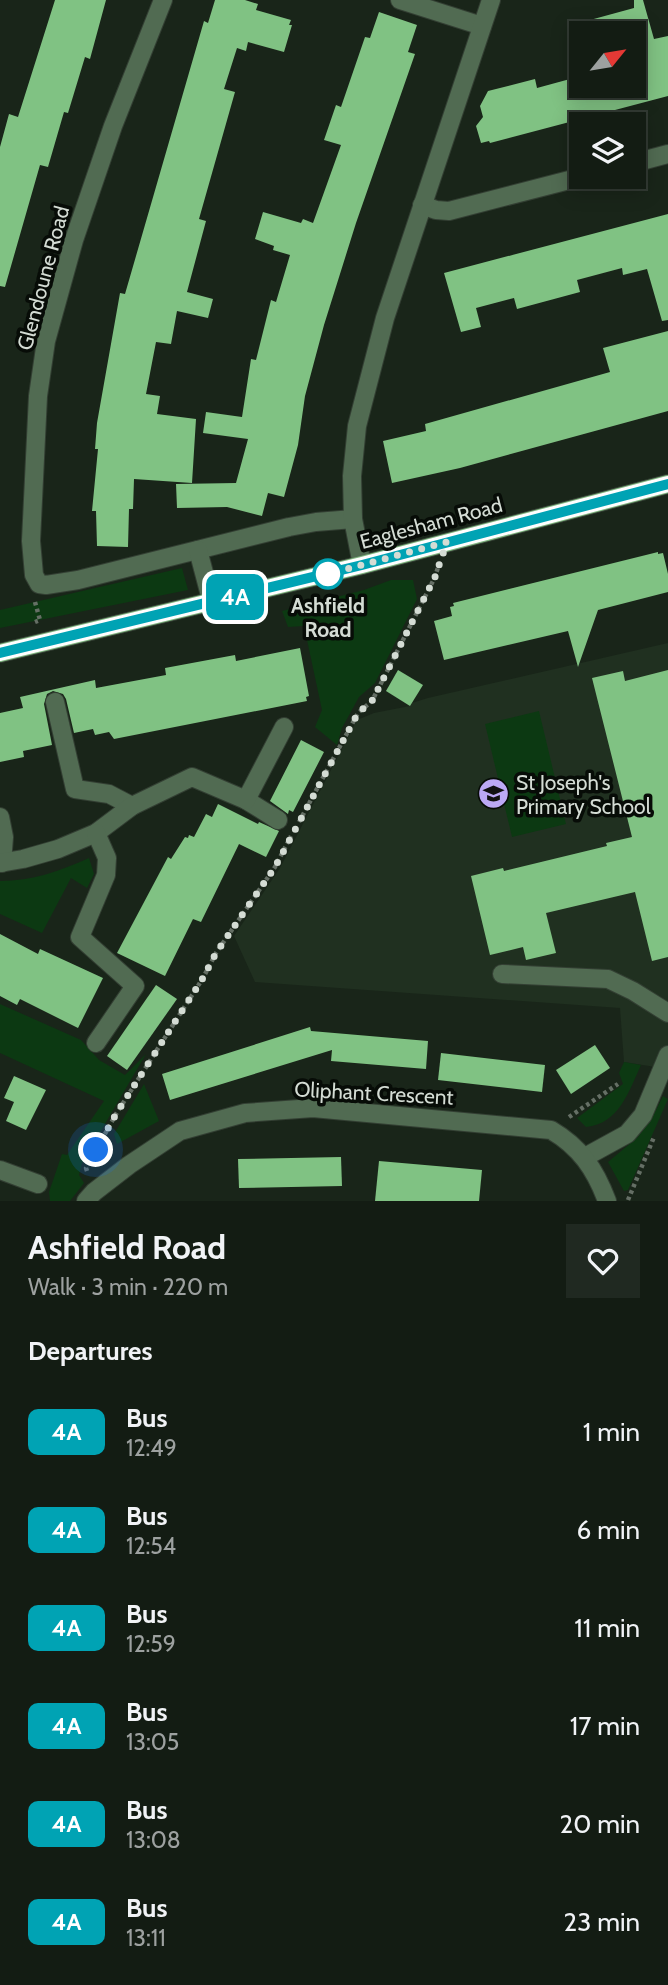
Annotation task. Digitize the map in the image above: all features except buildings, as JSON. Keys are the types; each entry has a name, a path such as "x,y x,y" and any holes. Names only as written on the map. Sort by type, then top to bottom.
{"main road":[{"name":"Eaglesham Road","path":"0,653 212,603 668,484"}],"street":[{"name":"Glendoune Road","path":"35,579 31,541 38,396 46,341 74,240 113,126 163,0"},
{"path":"400,0 482,26"},
{"path":"362,565 353,519 352,476 357,426 385,318 491,0"},
{"path":"646,160 668,154"},
{"path":"422,205 449,211 569,180"},
{"path":"35,579 39,584 46,585 316,522 353,519"},
{"path":"198,550 212,603"},
{"path":"55,702 75,789 109,794 132,806"},
{"path":"246,800 284,727"},
{"path":"0,817 4,837 1,863 58,849 96,833 132,806 192,777 246,800 278,820"},
{"path":"96,833 107,858 106,875 80,937 135,986 96,1043"},
{"path":"502,974 608,979 668,1013"},
{"path":"607,1201 585,1157 626,1134 643,1115 668,1055"},
{"name":"Oliphant Crescent","path":"90,1196 180,1131 246,1113 313,1108 522,1126 551,1130 569,1140 585,1157"},
{"path":"0,1170 38,1184"}],"path":[{"path":"90,1196 86,1168 104,1135 216,953 275,867 358,713 372,701 435,577 447,542"},
{"path":"31,645 26,625 40,620 31,584 35,579"},
{"path":"559,1135 566,1119 618,1084"},
{"path":"627,1201 658,1129"}],"shaded area":[{"name":"St Joseph's Primary School","path":"668,643 668,1069 624,1062 620,1008 255,982 234,936 280,868 357,720 374,713 410,706 428,698"}],"green space":[{"path":"182,568 188,590 0,628 0,610"},
{"path":"391,580 413,580 417,599 375,683 359,697 342,728 337,745 315,727 322,710 304,626 288,627 282,611 364,590"},
{"path":"539,711 566,824 512,837 485,724"},
{"path":"89,858 94,874 87,888 71,878 42,933 0,914 0,881 46,874"},
{"path":"0,1004 81,1040 99,1060 125,1075 146,1054 82,1163 79,1175 84,1183 70,1201 50,1201 49,1192 62,1154 67,1155 104,1101 0,1053"},
{"path":"624,1062 641,1065 627,1095 607,1120 586,1127 577,1118 623,1084 619,1073"},
{"path":"144,1084 159,1121 117,1144 114,1134"},
{"path":"663,1096 668,1099 628,1190 624,1191 608,1162 638,1137"}],"bus line":[{"name":"4A","path":"0,653 212,603 668,484"}],"place":[{"name":"Ashfield Road","path":"328,574"},
{"name":"St Joseph's Primary School","path":"493,794"}],"route":[{"path":"96,1150 216,953 275,867 358,713 372,701 435,577 447,542 328,574"}]}
